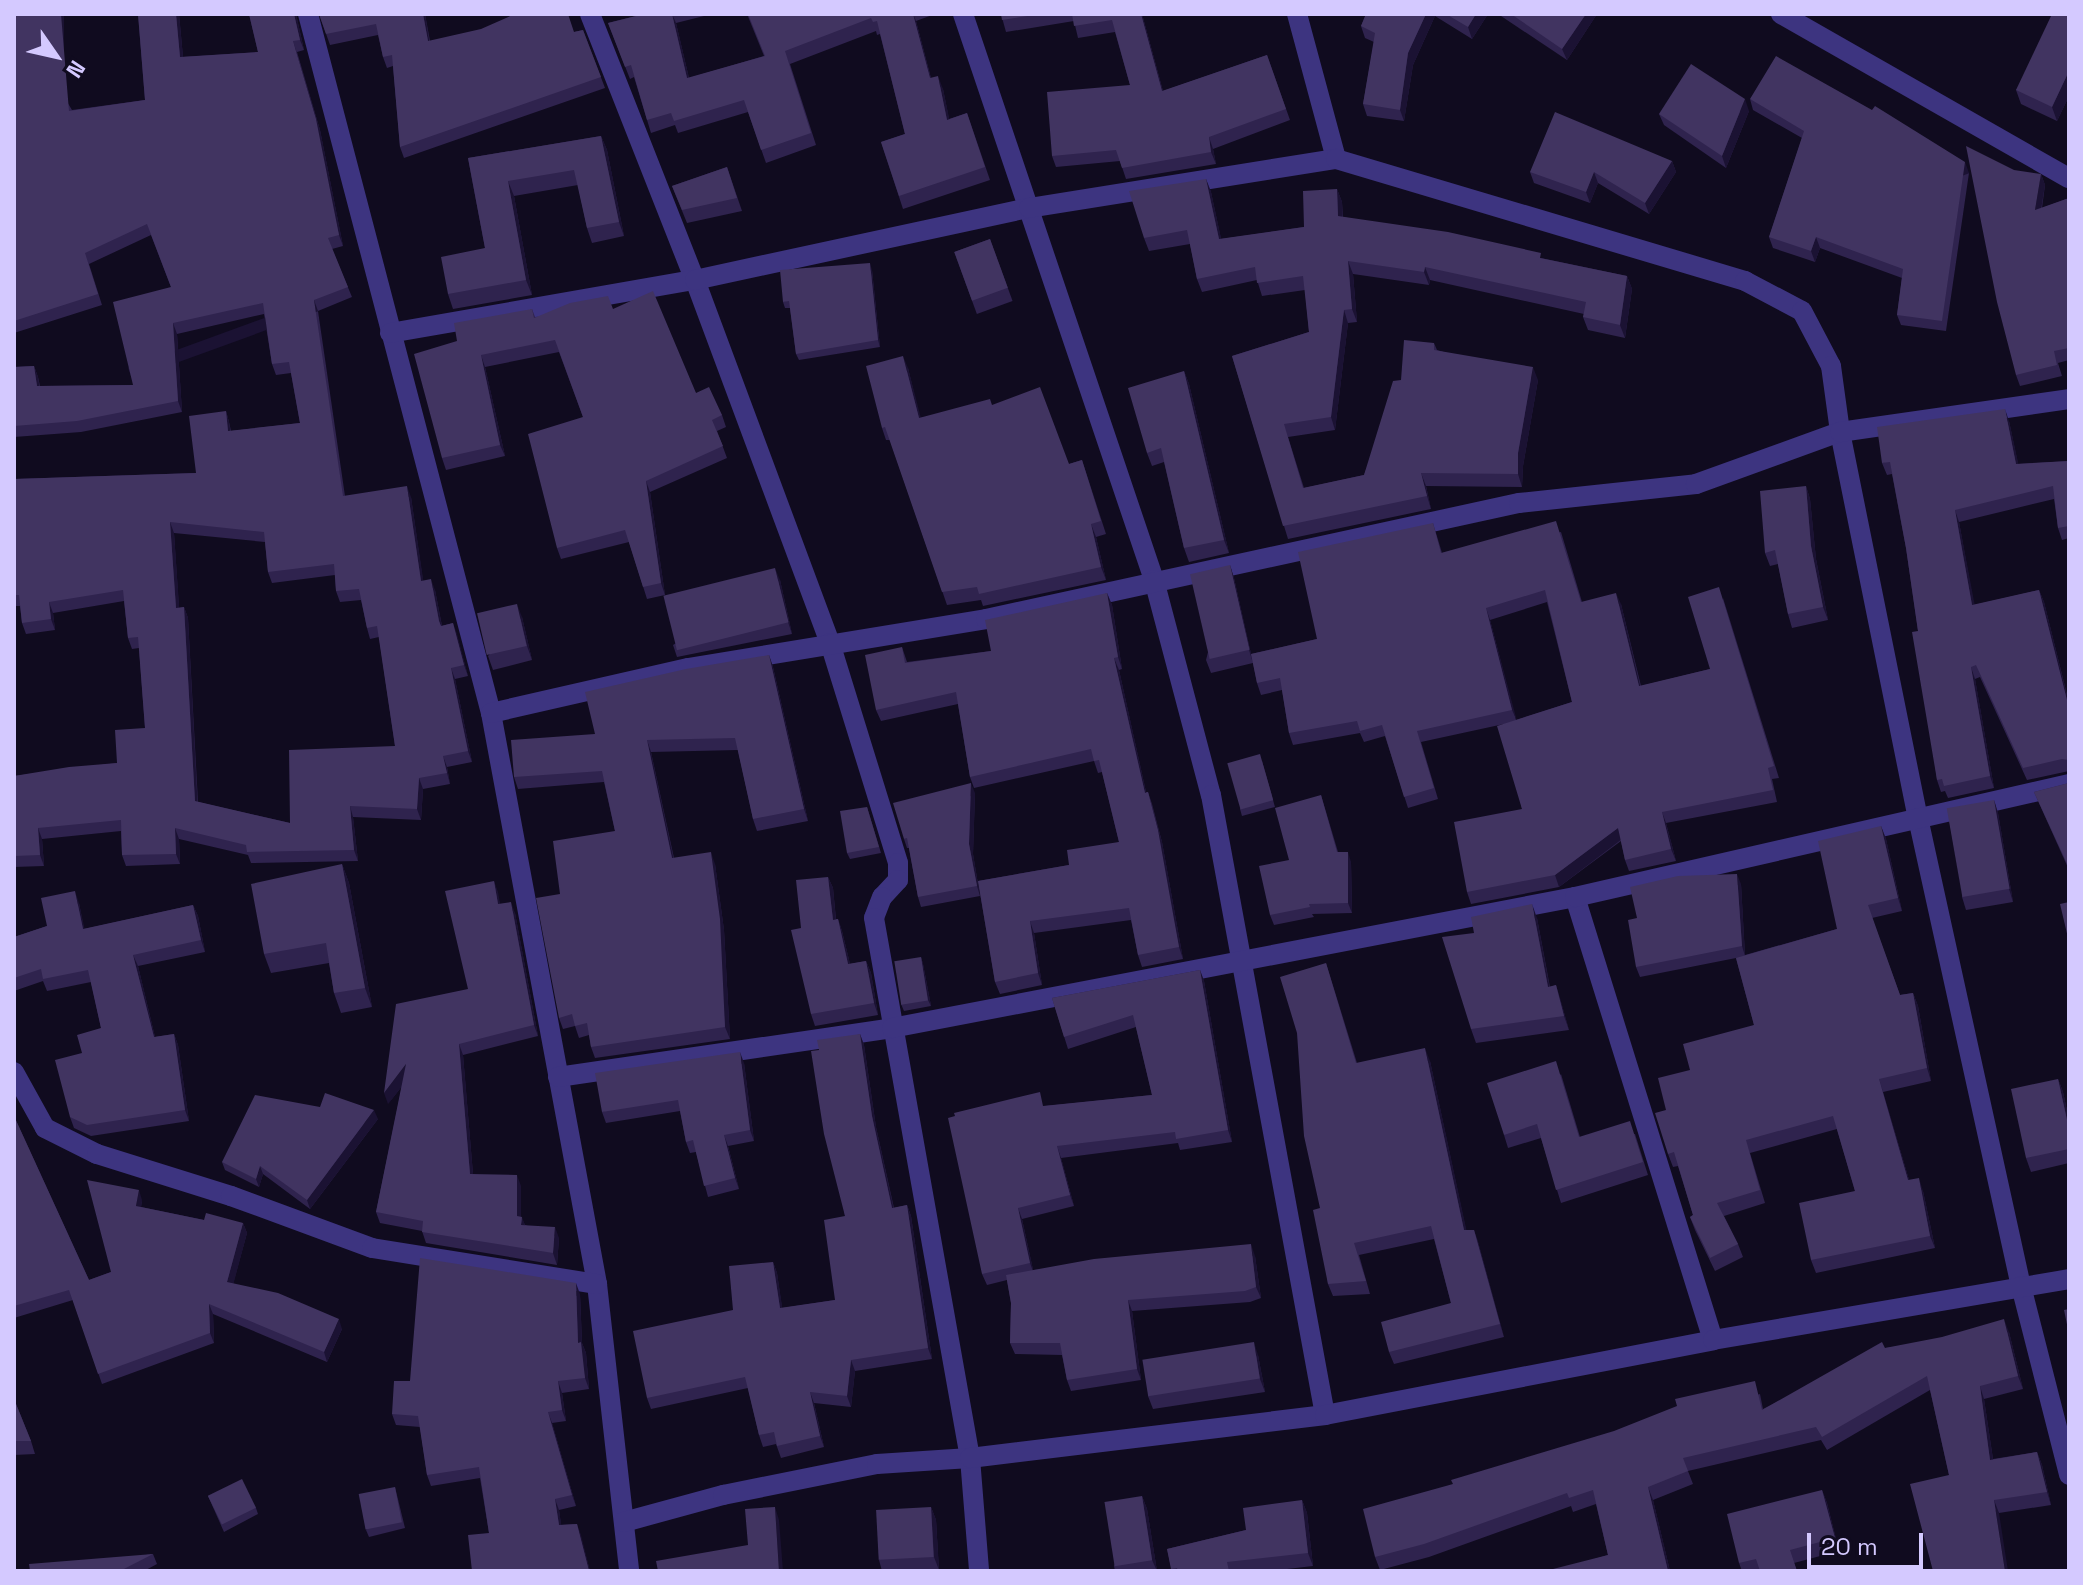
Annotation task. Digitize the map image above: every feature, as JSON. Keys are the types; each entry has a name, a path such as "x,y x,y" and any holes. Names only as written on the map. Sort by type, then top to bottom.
{"street":[{"path":"308,14 491,713 597,1284 629,1571"},
{"path":"590,14 695,280 830,643 898,863 898,880 882,897 874,918 970,1458 979,1571"},
{"path":"963,14 1154,580 1211,795 1325,1415"},
{"path":"1297,14 1336,159"},
{"path":"1781,14 2069,178"},
{"path":"390,333 695,280 1029,208 1336,159 1745,281 1802,311 1831,366 1840,432 1918,818 2021,1286 2069,1475"},
{"path":"491,713 688,668 986,619 1519,503 1696,484 1840,432 2069,399"},
{"path":"558,1077 892,1028 1243,958 1575,897 2069,784"},
{"path":"1575,897 1713,1340"},
{"path":"14,1072 45,1128 97,1154 231,1196 372,1248 597,1284"},
{"path":"624,1522 723,1495 877,1464 970,1458 1325,1415 1713,1340 2069,1279"}],"building":[{"path":"14,14 61,14 69,111 145,100 138,14 176,14 180,57 258,52 249,14 294,14 300,40 293,41 316,119 339,235 328,238 348,287 314,300 343,496 407,486 421,581 431,579 439,621 441,626 453,623 464,665 451,668 468,751 443,756 447,773 419,778 417,809 350,806 354,850 247,852 246,845 175,828 176,854 122,855 121,820 38,828 40,855 14,856 14,776 117,763 115,730 145,728 138,637 128,638 123,590 49,602 51,619 22,623 19,595 14,595 14,479 196,473 189,416 226,411 228,431 300,423 289,362 272,364 263,303 173,323 178,401 77,421 14,426 14,367 34,366 37,386 133,385 113,302 171,287 147,224 85,253 98,294 14,321","holes":["170,522 264,532 268,572 334,564 336,591 359,589 367,628 377,626 395,746 289,750 290,823 195,801 184,607 176,608"]},
{"path":"319,14 423,14 428,41 481,29 515,14 568,14 574,32 583,30 601,77 400,147 392,55 383,57 376,24 326,34"},
{"path":"644,14 672,14 687,78 765,56 748,14 913,14 930,78 938,76 947,120 967,113 985,167 899,196 881,142 905,134 877,21 873,22 871,18 785,51 811,133 761,150 744,100 674,121 671,113 647,120 631,65 625,67 608,23"},
{"path":"1001,14 1041,14 1002,20"},
{"path":"1072,14 1141,14 1162,91 1267,55 1286,109 1209,137 1211,152 1122,168 1116,150 1052,156 1047,92 1130,85 1112,20 1074,26"},
{"path":"1366,14 1426,14 1408,53 1400,110 1363,104 1375,33 1361,26"},
{"path":"1446,14 1476,14 1468,27"},
{"path":"1511,14 1586,14 1562,49"},
{"path":"2052,14 2069,14 2069,71 2052,107 2016,90"},
{"path":"1776,56 1872,110 1875,106 1965,162 1942,321 1897,315 1903,269 1816,237 1811,251 1769,237 1804,131 1750,99"},
{"path":"1691,64 1745,99 1722,156 1659,114"},
{"path":"1555,112 1672,161 1645,203 1594,172 1586,192 1530,172"},
{"path":"601,136 619,222 587,228 574,170 508,181 526,280 448,294 441,257 485,248 468,158"},
{"path":"1966,146 2014,170 2041,174 2035,210 2069,198 2069,348 2054,351 2057,365 2016,375 1997,302"},
{"path":"727,167 737,198 682,210 672,186"},
{"path":"1206,179 1219,239 1304,227 1303,191 1337,189 1338,216 1448,232 1541,253 1540,258 1627,276 1620,325 1583,317 1586,302 1425,267 1424,272 1348,261 1352,309 1344,310 1331,417 1284,424 1303,488 1364,475 1393,381 1401,380 1404,340 1434,343 1434,350 1533,367 1518,453 1518,474 1421,473 1427,496 1283,526 1232,356 1309,332 1303,276 1257,283 1255,267 1197,279 1187,230 1144,238 1129,191"},
{"path":"990,239 1008,288 972,301 954,252"},
{"path":"870,263 878,340 796,354 789,301 783,302 780,270"},
{"path":"653,291 696,393 709,387 722,415 712,420 723,446 646,481 661,583 643,587 625,530 557,548 528,434 583,417 555,340 481,355 500,445 442,458 414,354 457,341 454,323 532,309 534,318 570,303 608,296 613,309"},
{"path":"903,356 919,418 990,399 992,405 1040,387 1069,464 1082,460 1101,521 1091,524 1101,567 979,594 977,587 942,592 885,427 882,428 866,366"},
{"path":"1184,371 1224,540 1184,548 1161,448 1147,453 1128,388"},
{"path":"2005,409 2016,464 2069,461 2069,526 2058,528 2053,486 1955,510 1972,605 2039,590 2069,708 2069,760 2023,768 1976,665 1971,667 1990,776 1944,786 1942,779 1937,780 1912,632 1918,631 1890,462 1882,463 1877,427"},
{"path":"1806,486 1811,546 1823,607 1788,614 1775,550 1765,553 1760,491"},
{"path":"1556,521 1581,602 1616,593 1639,686 1710,669 1688,597 1719,587 1774,766 1768,768 1773,790 1662,812 1671,849 1625,860 1618,828 1555,875 1467,892 1454,822 1522,809 1497,726 1572,702 1545,590 1486,608 1512,710 1417,731 1434,788 1404,797 1382,725 1360,731 1357,721 1289,733 1280,678 1257,683 1251,654 1317,639 1298,552 1433,523 1441,553"},
{"path":"1230,565 1250,650 1210,659 1190,574"},
{"path":"775,568 789,622 677,650 663,596"},
{"path":"1107,593 1118,657 1114,658 1145,793 1148,792 1158,830 1179,947 1138,955 1129,908 1030,921 1038,973 995,982 978,881 1069,865 1067,850 1119,842 1099,760 1094,761 1091,749 970,777 956,692 876,710 865,655 902,647 905,663 991,651 985,620"},
{"path":"517,604 527,646 487,655 477,613"},
{"path":"769,655 804,809 753,819 735,738 647,740 672,858 711,852 720,919 725,1027 591,1047 587,1023 575,1026 572,1014 559,1018 536,898 560,894 553,841 615,831 602,771 514,777 511,740 595,734 585,692 686,669"},
{"path":"1260,754 1273,800 1241,810 1227,763"},
{"path":"971,783 969,844 977,886 918,897 907,838 904,839 893,803"},
{"path":"2069,783 2069,868 2034,792"},
{"path":"1321,795 1337,852 1348,852 1348,903 1309,904 1310,907 1270,915 1259,866 1289,860 1275,808"},
{"path":"1994,800 2010,889 1962,897 1947,808"},
{"path":"867,807 879,847 847,853 840,811"},
{"path":"1881,826 1898,898 1868,905 1900,995 1913,993 1927,1068 1879,1079 1908,1180 1919,1178 1930,1236 1811,1260 1799,1203 1855,1191 1833,1116 1746,1140 1760,1190 1717,1203 1738,1244 1710,1258 1690,1217 1693,1215 1674,1152 1668,1154 1655,1113 1666,1110 1658,1078 1690,1070 1683,1044 1754,1025 1736,958 1837,929 1818,841"},
{"path":"342,864 365,988 334,993 326,943 264,954 251,884"},
{"path":"1737,874 1742,946 1636,967 1628,920 1637,918 1630,887 1678,876"},
{"path":"828,877 833,920 838,919 848,964 866,961 874,1003 811,1014 791,930 801,928 796,880"},
{"path":"494,881 498,904 511,902 534,1025 459,1044 470,1174 517,1175 517,1216 522,1217 521,1225 555,1227 553,1253 422,1232 423,1221 376,1212 406,1064 384,1093 396,1004 468,989 445,891"},
{"path":"75,891 83,929 193,905 201,940 133,955 154,1037 174,1034 185,1110 87,1125 70,1117 55,1060 82,1053 77,1035 101,1028 88,970 43,979 41,969 14,978 14,937 47,926 41,898"},
{"path":"2069,902 2069,942 2060,904"},
{"path":"1532,904 1548,987 1556,985 1564,1016 1471,1029 1442,937 1474,933 1471,917"},
{"path":"921,957 928,1000 901,1005 894,961"},
{"path":"1326,963 1356,1063 1425,1048 1464,1230 1474,1230 1500,1324 1389,1352 1381,1322 1451,1303 1431,1226 1354,1243 1366,1281 1328,1284 1313,1210 1320,1208 1304,1136 1297,1033 1280,977"},
{"path":"1200,970 1228,1130 1176,1139 1175,1132 1057,1146 1070,1195 1018,1208 1030,1263 982,1274 948,1118 955,1116 954,1113 1040,1092 1043,1106 1152,1095 1133,1015 1064,1037 1052,998"},
{"path":"860,1034 872,1116 892,1208 907,1205 928,1348 851,1360 847,1396 810,1392 820,1436 777,1446 774,1432 759,1435 745,1377 647,1398 633,1331 733,1310 729,1266 773,1262 780,1308 835,1300 824,1220 845,1216 824,1134 811,1051 819,1050 817,1040"},
{"path":"740,1052 750,1130 724,1135 735,1178 704,1186 693,1140 686,1142 678,1100 602,1112 595,1073"},
{"path":"1556,1061 1579,1137 1630,1121 1643,1162 1556,1190 1537,1124 1504,1135 1487,1083"},
{"path":"2058,1079 2069,1129 2069,1149 2026,1158 2011,1089"},
{"path":"325,1093 374,1110 307,1200 260,1166 256,1179 222,1162 255,1095 320,1107"},
{"path":"14,1116 89,1280 111,1272 87,1180 139,1190 136,1206 204,1220 206,1213 243,1223 227,1282 278,1293 339,1319 324,1352 209,1304 210,1333 98,1374 69,1290 14,1306"},
{"path":"1251,1244 1256,1287 1245,1291 1128,1300 1137,1369 1067,1380 1060,1343 1010,1343 1011,1303 1006,1275 1094,1259"},
{"path":"420,1258 576,1283 578,1343 581,1342 585,1378 558,1381 562,1410 548,1412 572,1495 555,1499 559,1525 577,1524 589,1571 472,1571 468,1535 489,1533 479,1467 427,1475 418,1416 392,1414 394,1381 410,1381"},
{"path":"2069,1309 2069,1334 2064,1310"},
{"path":"2004,1319 2018,1376 1980,1386 1990,1460 2037,1452 2047,1492 1994,1500 2005,1571 1933,1571 1910,1484 1949,1475 1927,1376 1822,1437 1816,1427 1683,1458 1688,1471 1648,1487 1668,1571 1554,1571 1608,1555 1593,1490 1569,1498 1567,1493 1424,1544 1375,1557 1363,1509 1453,1484 1451,1480 1614,1431 1677,1406 1675,1399 1755,1381 1762,1410 1882,1342 1885,1348 1942,1337"},
{"path":"1254,1342 1260,1379 1148,1396 1142,1360"},
{"path":"14,1399 31,1441 14,1441"},
{"path":"242,1479 256,1508 222,1524 208,1496"},
{"path":"395,1487 402,1522 366,1529 359,1494"},
{"path":"1822,1490 1835,1538 1790,1550 1797,1571 1760,1571 1756,1559 1739,1563 1727,1514"},
{"path":"1142,1496 1152,1560 1115,1566 1104,1502"},
{"path":"1302,1500 1308,1553 1227,1562 1229,1571 1171,1569 1167,1549 1246,1530 1243,1508"},
{"path":"775,1507 779,1571 658,1571 656,1561 748,1545 745,1509"},
{"path":"931,1507 934,1557 879,1560 876,1510"},
{"path":"153,1554 120,1571 30,1571 29,1564"}]}
